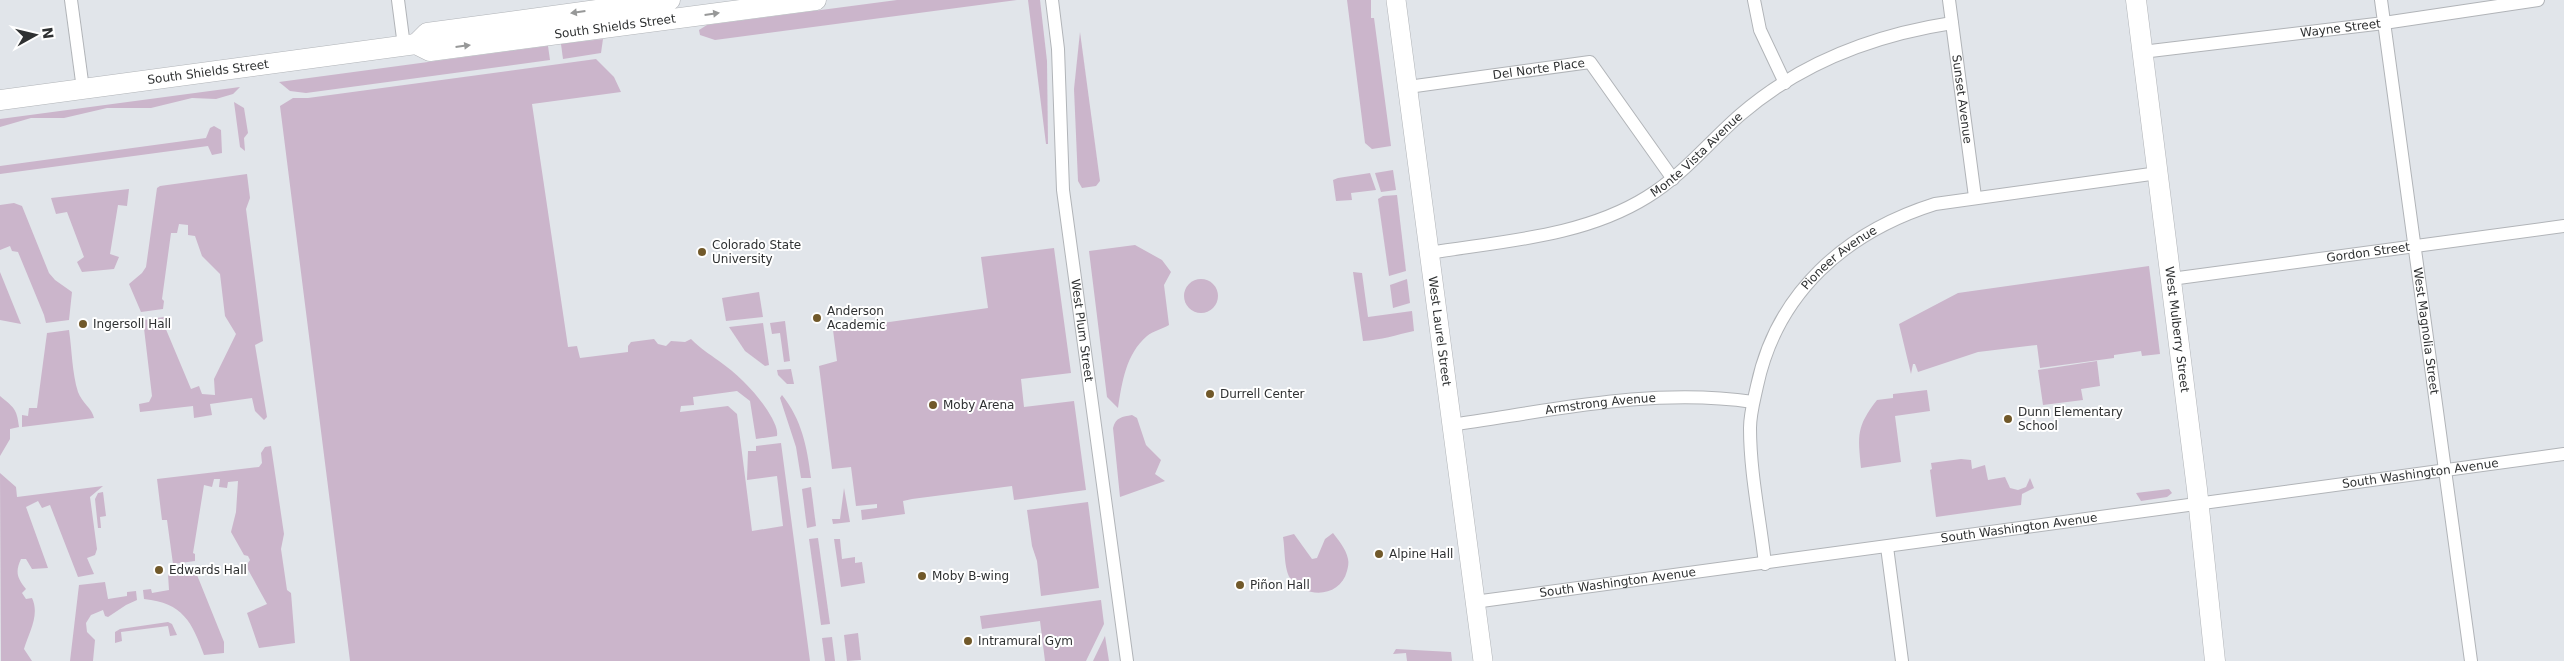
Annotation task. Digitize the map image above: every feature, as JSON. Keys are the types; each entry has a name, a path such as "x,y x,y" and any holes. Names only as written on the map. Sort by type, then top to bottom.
{"main road":[{"name":"South Shields Street","path":"0,100 410,45 427,33 664,4 816,0"},
{"name":"West Laurel Street","path":"1396,0 1450,425 1483,661"},
{"name":"West Mulberry Street","path":"2136,0 2198,504 2215,661"}],"street":[{"path":"71,0 82,89"},
{"path":"398,0 410,45"},
{"name":"West Plum Street","path":"1052,0 1058,49 1063,190 1127,661"},
{"path":"1754,0 1763,39 1785,83"},
{"name":"Sunset Avenue","path":"1949,0 1975,197"},
{"name":"West Magnolia Street","path":"2381,0 2471,661"},
{"name":"Wayne Street","path":"2142,52 2384,23 2538,0"},
{"name":"Monte Vista Avenue","path":"1429,252 1563,231 1595,222 1647,197 1673,179 1742,113 1785,83 1825,59 1866,43 1908,31 1952,23"},
{"name":"Del Norte Place","path":"1408,88 1590,62 1673,179"},
{"name":"Pioneer Avenue","path":"1765,564 1751,457 1750,426 1762,364 1774,332 1789,306 1833,257 1869,231 1903,214 1935,204 2158,173"},
{"name":"Gordon Street","path":"2171,279 2564,226"},
{"name":"Armstrong Avenue","path":"1450,425 1648,397 1723,397 1754,402"},
{"name":"South Washington Avenue","path":"1474,602 2564,454"},
{"path":"1887,547 1902,661"}],"shaded area":[{"path":"897,0 1017,0 715,40 700,35 699,30 707,25"},
{"path":"1028,0 1040,0 1047,61 1048,144 1046,144"},
{"path":"1347,0 1371,0 1371,18 1374,18 1391,146 1372,149 1365,143"},
{"path":"1080,32 1100,181 1096,186 1082,188 1078,181 1074,89"},
{"path":"603,39 601,53 563,59 561,44"},
{"path":"548,46 550,60 306,93 290,91 279,82"},
{"path":"596,59 614,77 621,92 532,104 568,347 577,346 580,358 628,352 628,346 631,342 654,339 658,344 666,346 671,341 685,342 691,339 749,386 774,422 777,436 756,439 750,401 737,391 693,397 694,405 681,406 680,412 728,406 737,414 752,531 783,526 777,476 747,480 748,451 756,451 756,446 781,443 810,661 350,661 280,106 293,98 308,98"},
{"path":"240,87 233,94 216,99 192,98 151,108 107,108 64,118 31,118 0,127 0,119"},
{"path":"234,102 244,108 248,133 244,138 245,151 240,147"},
{"path":"214,126 221,130 222,153 212,155 208,146 0,174 0,166 206,138 210,128"},
{"path":"1393,170 1396,190 1381,192 1375,173"},
{"path":"1370,173 1376,190 1351,193 1352,200 1336,201 1333,180"},
{"path":"247,174 250,198 246,209 263,341 255,345 267,417 264,420 255,411 252,398 210,404 212,415 194,418 193,406 140,412 139,404 149,402 152,396 143,320 164,317 167,324 165,327 191,389 199,386 202,394 215,395 214,379 236,334 225,316 220,274 202,256 195,236 188,235 188,225 179,224 177,233 171,233 162,299 164,301 163,309 141,312 129,284 146,267 157,188 160,186"},
{"path":"129,189 127,206 118,205 110,254 119,257 114,269 82,272 77,262 84,257 67,212 56,214 51,198"},
{"path":"1397,195 1406,271 1389,276 1378,199 1383,196"},
{"path":"14,203 22,206 49,273 55,280 72,292 69,320 46,323 18,252 12,251 10,246 0,250 0,205"},
{"path":"1135,245 1162,260 1171,272 1164,285 1169,325 1147,336 1134,351 1123,379 1118,408 1107,397 1089,251"},
{"name":"Moby Arena","path":"1054,248 1071,373 1021,379 1024,407 1074,401 1086,490 1014,500 1012,486 912,499 903,501 905,514 862,520 861,510 877,508 877,504 856,506 851,467 832,469 819,366 837,361 833,330 988,308 981,257"},
{"path":"2149,266 2160,354 2142,356 2141,351 2114,355 2114,358 2040,368 2037,345 1978,352 1918,372 1915,364 1913,364 1911,374 1899,324 1958,293"},
{"path":"0,272 21,324 0,320"},
{"path":"1353,272 1362,273 1368,317 1412,311 1414,331 1363,341"},
{"path":"1201,279 1208,280 1213,284 1217,289 1217,303 1213,308 1208,312 1201,313 1194,312 1189,308 1185,303 1184,296 1185,289 1189,284 1194,280"},
{"path":"1407,279 1410,303 1393,308 1390,285"},
{"path":"759,292 763,317 726,321 722,298"},
{"path":"785,321 790,361 784,362 780,333 772,334 770,323"},
{"path":"763,323 769,365 765,366 745,351 729,327"},
{"path":"69,330 76,385 78,392 94,418 22,427 22,415 28,416 29,408 37,408 47,333"},
{"path":"2097,361 2100,386 2081,389 2083,400 2043,405 2038,370"},
{"path":"791,369 794,384 787,384 778,375 777,370"},
{"path":"1927,390 1930,411 1895,416 1901,462 1861,468 1860,432 1865,417 1877,400 1893,398 1893,394"},
{"path":"782,395 789,404 803,434 811,478 801,478 796,447 780,398"},
{"path":"0,396 14,408 19,427 10,429 10,439 0,456"},
{"path":"1132,415 1137,418 1146,445 1161,460 1155,474 1165,481 1120,497 1113,428 1114,424 1122,417"},
{"path":"271,446 284,534 281,549 287,590 291,593 295,643 259,648 247,613 267,604 246,566 250,560 248,556 244,555 231,532 236,512 238,481 228,482 227,488 219,487 220,479 214,479 212,487 204,485 193,553 195,554 195,561 173,564 167,520 162,520 157,479 259,467 262,463 261,453 265,447"},
{"path":"1961,459 1971,460 1972,469 1985,465 1988,480 2005,477 2010,488 2018,490 2026,487 2030,478 2034,488 2022,494 2021,505 1936,517 1930,470 1932,469 1931,463"},
{"path":"0,473 16,487 17,497 103,486 90,497 97,549 95,555 87,558 94,574 78,577 50,505 42,508 38,501 26,507 48,568 32,569 26,559 21,559 18,568 19,578 26,589 22,593 26,599 32,598 34,604 33,624 24,649 32,661 1,661"},
{"path":"811,487 816,526 807,528 802,489"},
{"path":"844,488 850,522 833,524 832,519 840,519"},
{"path":"2169,489 2172,493 2167,497 2141,501 2136,493"},
{"path":"103,492 106,516 100,517 101,528 98,528 95,499 98,493"},
{"path":"1088,502 1099,588 1041,596 1037,561 1032,546 1027,510"},
{"path":"1333,533 1344,548 1348,559 1348,568 1343,580 1330,591 1313,592 1304,590 1296,585 1288,574 1283,537 1294,534 1312,559 1317,558 1325,539"},
{"path":"818,538 830,624 821,625 809,539"},
{"path":"834,539 840,539 842,559 855,557 855,563 862,562 865,583 841,587"},
{"path":"195,570 224,642 224,653 204,655 195,633 184,616 168,605 144,599 143,590 151,589 152,593 169,590 168,574"},
{"path":"105,582 108,599 127,596 127,592 136,591 137,600 108,617 105,616 103,610 91,615 86,623 87,632 95,640 93,661 70,661 79,585"},
{"path":"1101,600 1104,624 1086,661 1045,661 1040,621 982,629 980,616"},
{"path":"168,622 172,624 177,635 170,636 168,626 121,632 122,641 115,643 115,632 120,629"},
{"path":"858,633 861,660 847,661 844,635"},
{"path":"1105,636 1109,661 1093,661"},
{"path":"832,637 835,661 825,661 822,638"},
{"path":"1396,649 1451,652 1452,661 1407,661 1406,653 1393,654"}],"place":[{"name":"Colorado State University","path":"702,252"},
{"name":"Anderson Academic","path":"817,318"},
{"name":"Ingersoll Hall","path":"83,324"},
{"name":"Durrell Center","path":"1210,394"},
{"name":"Moby Arena","path":"933,405"},
{"name":"Dunn Elementary School","path":"2008,419"},
{"name":"Alpine Hall","path":"1379,554"},
{"name":"Edwards Hall","path":"159,570"},
{"name":"Moby B-wing","path":"922,576"},
{"name":"Piñon Hall","path":"1240,585"},
{"name":"Intramural Gym","path":"968,641"}]}
